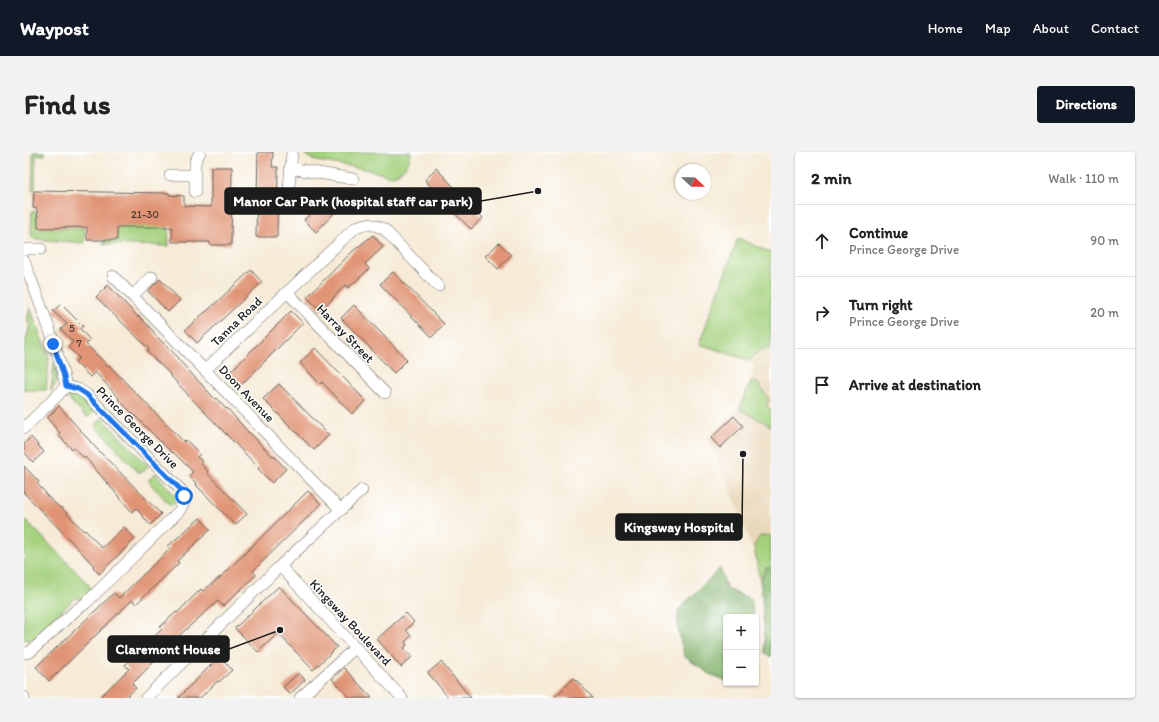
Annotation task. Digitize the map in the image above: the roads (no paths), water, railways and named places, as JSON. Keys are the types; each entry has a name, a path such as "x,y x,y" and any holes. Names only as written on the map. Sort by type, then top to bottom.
{"street":[{"path":"195,192 195,162 200,152"},
{"path":"289,188 292,152"},
{"path":"290,168 353,179"},
{"path":"170,175 194,175"},
{"name":"Tanna Road","path":"205,370 356,227 367,223 376,225 385,230 438,286"},
{"path":"24,250 41,249"},
{"path":"24,261 56,351 66,386 24,428"},
{"name":"Doon Avenue","path":"113,276 341,510"},
{"path":"133,295 152,277"},
{"name":"Harray Street","path":"287,292 384,393"},
{"name":"Prince George Drive","path":"24,653 30,652 76,610 86,603 179,511 183,506 184,501 182,491 86,394 78,389 66,386"},
{"path":"146,698 280,566 362,490"},
{"name":"Kingsway Boulevard","path":"280,566 356,646 402,698"},
{"path":"300,698 356,646"}],"place":[{"name":"Manor Car Park (hospital staff car park)","path":"538,191"},
{"name":"Kingsway Hospital","path":"743,454"},
{"name":"Claremont House","path":"280,630"}]}
